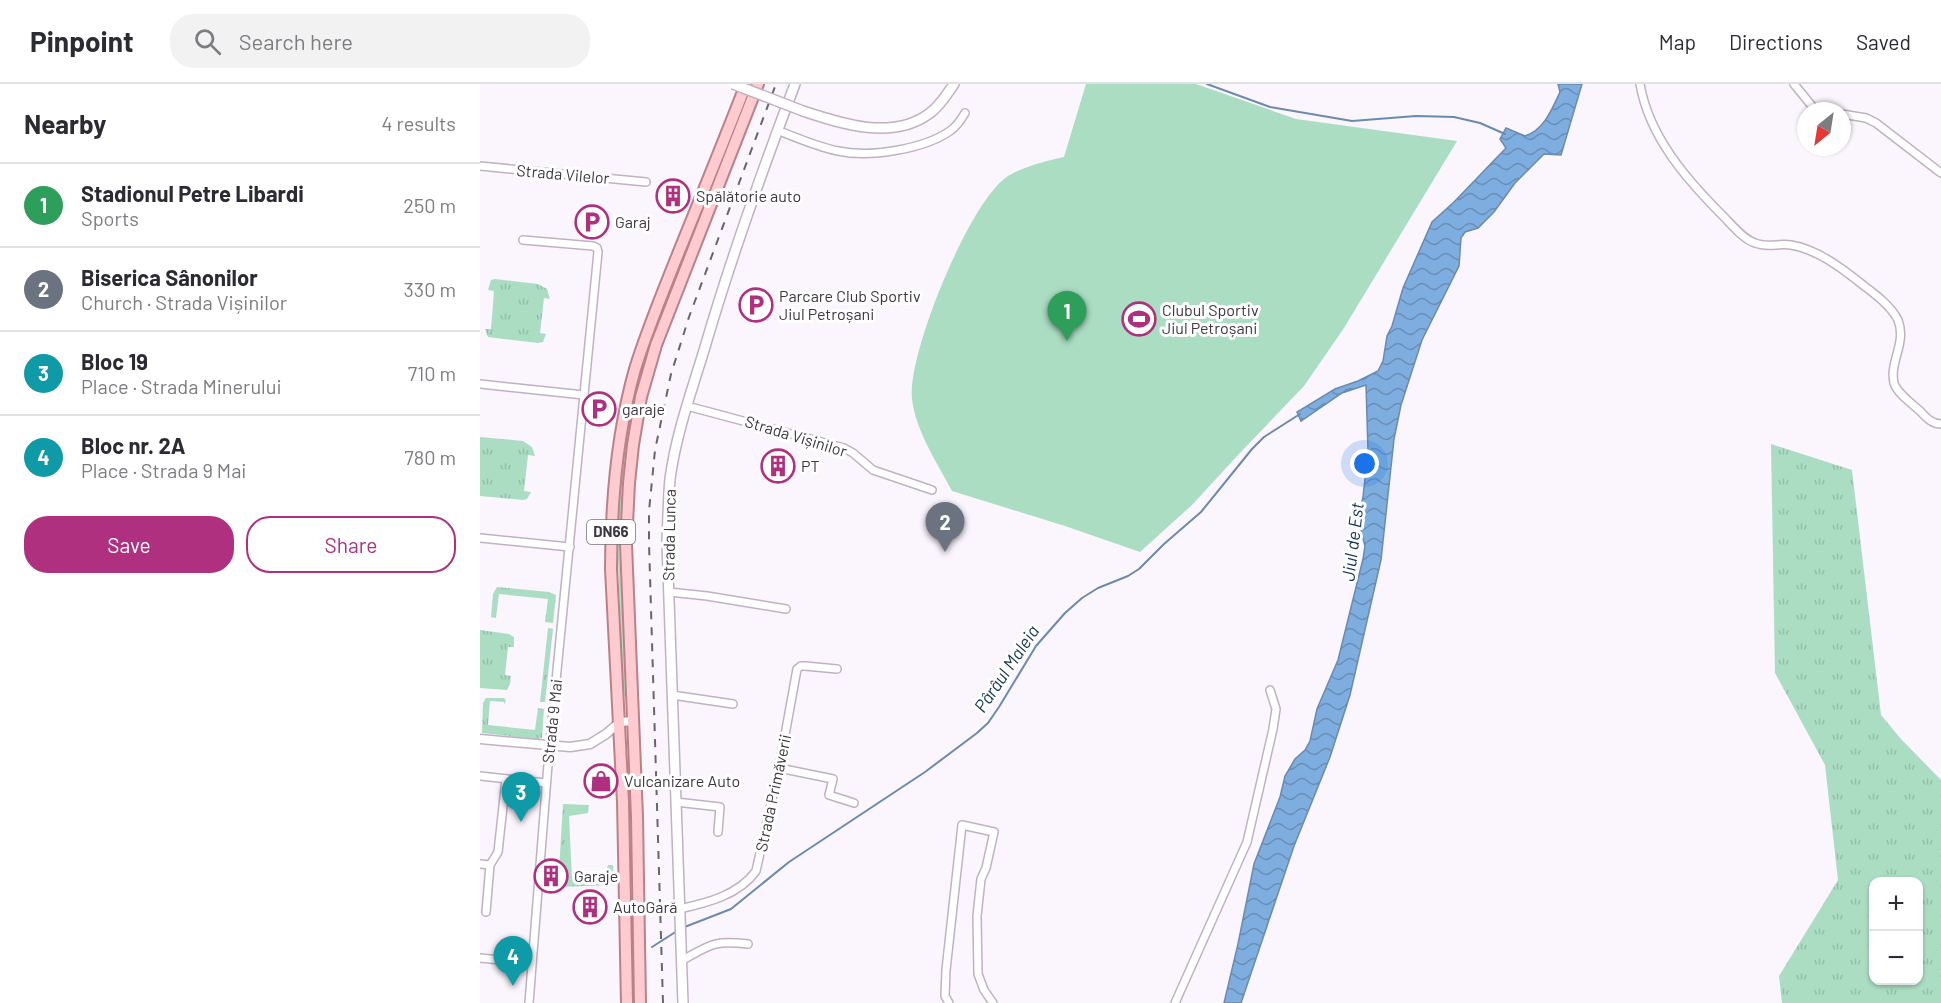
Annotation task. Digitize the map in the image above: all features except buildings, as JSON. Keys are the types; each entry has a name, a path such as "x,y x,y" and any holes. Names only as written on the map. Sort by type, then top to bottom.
{"main road":[{"path":"733,84 803,111 864,128 892,127 920,119 931,112 954,84"},
{"name":"DN66","path":"627,1003 626,895 611,539 615,482 635,369 746,84"},
{"name":"DN66","path":"640,1003 637,817 626,524 629,483 639,408 656,345 758,84"},
{"name":"Strada Lunca","path":"683,1003 669,592 668,502 671,476 687,406 731,259 795,84"},
{"path":"623,817 637,817"},
{"path":"624,859 638,858"},
{"path":"626,895 639,894"},
{"path":"627,937 639,936"}],"street":[{"path":"1640,84 1643,102 1659,137 1685,174 1729,222 1752,242 1762,245 1790,244 1819,255 1859,282 1890,309 1897,319 1901,342 1894,384 1931,422 1941,424"},
{"path":"1794,84 1809,102"},
{"path":"777,130 837,151 872,153 913,146 937,137 955,127 965,113"},
{"path":"1851,116 1866,118 1876,123 1941,173"},
{"name":"Strada Vilelor","path":"480,166 646,182"},
{"name":"Strada 9 Mai","path":"523,240 597,248 598,252 549,745 529,1003"},
{"path":"480,384 584,395"},
{"name":"Strada Vișinilor","path":"687,406 844,448 873,470 932,490"},
{"path":"480,538 570,548"},
{"path":"669,592 786,609"},
{"name":"Strada Primăverii","path":"679,909 716,899 749,880 756,871 779,768 797,669 805,666 837,669"},
{"path":"1175,1003 1247,842 1273,729 1276,709 1270,690"},
{"path":"672,695 733,704"},
{"path":"480,739 570,747 590,744 620,722 633,721"},
{"path":"779,768 833,779 829,795 854,803"},
{"path":"480,776 546,783"},
{"path":"486,912 490,865 498,852 506,779"},
{"path":"676,802 720,807 718,832"},
{"path":"949,1003 945,996 946,970 962,825 994,832 986,868 981,879 977,916 978,974 984,990 993,1003"},
{"path":"480,864 490,865"},
{"path":"681,961 714,944 728,942 748,944"},
{"path":"480,958 531,963"}],"green space":[{"path":"750,84 754,84 695,233 627,458 619,546 627,696 623,697 617,532 622,470 633,403 645,354 660,313"},
{"name":"Clubul Sportiv Jiul Petroșani","path":"1086,84 1196,84 1296,119 1457,141 1344,328 1304,386 1192,505 1140,552 952,491 922,435 912,399 913,377 930,315 960,245 976,215 993,191 1008,176 1028,167 1064,157"},
{"path":"491,280 538,284 547,289 550,299 544,298 540,333 546,334 543,342 488,337 485,329 491,329 494,291 488,290"},
{"path":"480,437 523,441 532,447 535,456 528,455 524,491 531,492 527,499 480,496"},
{"path":"1771,444 1852,470 1881,715 1941,780 1941,1003 1782,1003 1779,976 1838,880 1825,765 1775,673"},
{"path":"497,587 549,592 556,595 553,623 545,622 548,599 499,594 496,618 491,617 493,594"},
{"path":"548,628 553,629 545,702 540,702"},
{"path":"480,630 509,634 514,637 514,647 508,647 505,675 511,676 507,690 480,688"},
{"path":"486,698 504,698 506,701 504,704 504,702 490,701 488,725 535,730 538,708 544,709 542,738 482,733 483,703"},
{"path":"563,804 589,805 588,813 569,816 572,879 574,880 575,877 595,881 597,876 604,877 608,865 613,865 614,885 558,887"}],"water":[{"path":"1558,84 1582,84 1561,155 1544,154 1515,183 1494,212 1478,228 1465,232 1461,238 1459,266 1422,340 1401,405 1394,439 1381,560 1350,695 1330,757 1294,846 1241,1003 1224,1003 1254,864 1280,797 1285,776 1310,741 1317,709 1338,660 1365,546 1358,520 1368,451 1366,385 1342,393 1301,421 1297,412 1335,389 1378,371 1383,361 1387,336 1403,288 1432,222 1506,148 1500,139 1506,128 1525,136 1542,124 1560,92"}],"waterway":[{"path":"1207,84 1270,107 1352,121 1416,116 1454,117 1480,123 1505,134"},
{"name":"Pârâul Maleia","path":"682,928 731,909 789,862 925,772 977,733 988,723 999,707 1036,646 1065,613 1098,588 1139,569 1201,512 1264,437 1300,414"},
{"name":"Pârâul Maleia","path":"652,947 677,931"}],"railway":[{"path":"663,1003 649,543 649,511 655,450 671,374 689,317 776,84"}],"place":[{"name":"Spălătorie auto","path":"673,196"},
{"name":"Garaj","path":"592,222"},
{"name":"Parcare Club Sportiv Jiul Petroșani","path":"756,305"},
{"name":"Clubul Sportiv Jiul Petroșani","path":"1139,319"},
{"name":"Stadionul Petre Libardi","path":"1067,341"},
{"name":"garaje","path":"599,409"},
{"name":"PT","path":"778,466"},
{"name":"Biserica Sânonilor","path":"945,552"},
{"name":"Vulcanizare Auto","path":"601,781"},
{"name":"Bloc 19","path":"521,822"},
{"name":"Garaje","path":"551,876"},
{"name":"AutoGară","path":"590,907"},
{"name":"Bloc nr. 2A","path":"513,986"}],"water label":[{"name":"Jiul de Est","path":"1353,542"}]}
